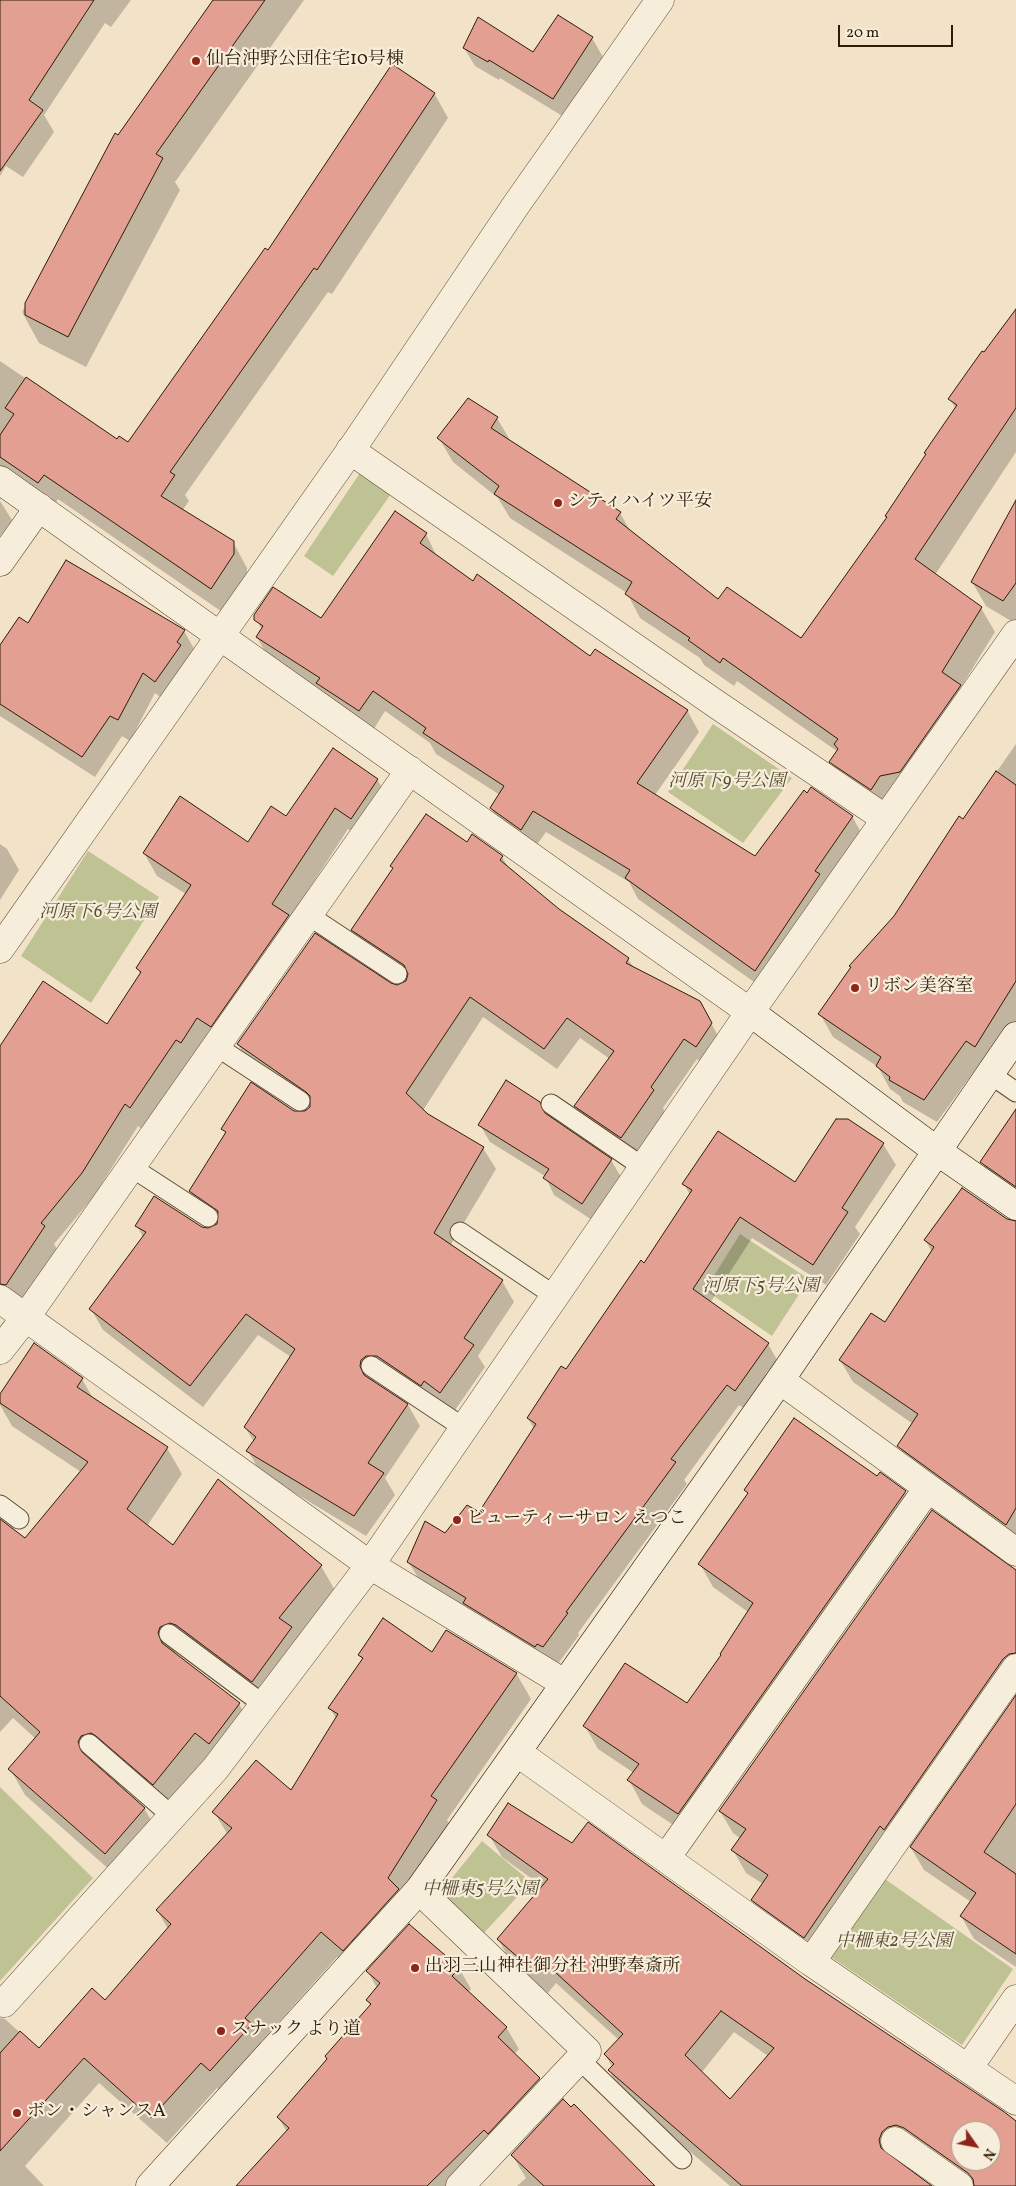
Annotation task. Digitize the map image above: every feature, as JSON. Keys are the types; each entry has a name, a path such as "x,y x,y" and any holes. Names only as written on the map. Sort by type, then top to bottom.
{"street":[{"path":"0,949 350,450 516,204 660,0"},
{"path":"350,450 716,704 886,819"},
{"path":"0,480 750,1012 937,1151 1016,1206"},
{"path":"0,562 39,507"},
{"path":"4,2003 215,1769 370,1564 750,1012 1016,634"},
{"path":"0,1350 26,1317 410,770"},
{"path":"150,2186 420,1890 518,1753 564,1683 780,1380 1016,1036"},
{"path":"0,1298 370,1564 564,1683"},
{"path":"780,1380 1016,1552"},
{"path":"666,1858 928,1488"},
{"path":"811,1962 1016,1668"},
{"path":"518,1753 811,1962 1016,2101"},
{"path":"420,1890 587,2051 460,2186"},
{"path":"969,2068 1016,1999"},
{"path":"895,2141 959,2186"}],"lane":[{"path":"308,915 397,974"},
{"path":"216,1046 300,1101"},
{"path":"990,1074 1016,1092"},
{"path":"551,1104 643,1167"},
{"path":"132,1166 208,1217"},
{"path":"460,1232 555,1296"},
{"path":"371,1366 464,1428"},
{"path":"0,1505 19,1519"},
{"path":"169,1634 264,1705"},
{"path":"89,1744 172,1816"},
{"path":"579,2059 682,2159"}],"green space":[{"path":"360,473 391,494 333,576 304,556"},
{"name":"河原下9号公園","path":"713,724 792,778 743,843 668,792"},
{"name":"河原下6号公園","path":"88,851 159,897 91,1003 21,956"},
{"name":"河原下5号公園","path":"740,1234 809,1279 772,1336 705,1290"},
{"path":"0,1787 93,1878 0,1981"},
{"name":"中柵東5号公園","path":"482,1841 531,1882 483,1934 450,1908 443,1889"},
{"name":"中柵東2号公園","path":"882,1877 1013,1969 962,2045 828,1955"}],"building":[{"path":"0,0 94,0 29,100 43,110 0,171"},
{"path":"213,0 265,0 156,154 163,158 68,337 25,315 25,303 115,133 118,135"},
{"path":"558,15 593,37 553,99 489,60 488,62 463,48 478,17 533,52"},
{"path":"392,64 435,93 317,270 314,268 170,472 175,475 161,496 234,541 234,554 211,589 44,475 38,483 0,457 0,435 14,414 5,408 26,377 117,439 119,436 128,442 265,248 268,250"},
{"path":"1016,309 1016,408 915,559 982,607 942,672 961,685 900,772 880,776 871,790 829,762 838,749 834,744 838,739 723,658 720,663 688,640 690,638 625,594 632,582 494,494 499,486 437,438 468,398 498,417 491,428 621,512 616,519 718,599 727,587 801,638 887,517 885,516 926,454 924,453 957,405 948,399 982,351 984,352"},
{"path":"1016,500 1016,583 1003,601 971,582"},
{"path":"395,511 427,533 420,543 473,581 477,574 590,656 595,649 688,710 637,783 755,856 804,790 807,793 811,787 853,816 815,871 820,874 755,971 625,878 630,870 533,811 521,830 490,808 504,786 423,733 426,728 373,691 359,711 316,683 320,678 256,637 263,626 254,620 254,615 273,587 321,618"},
{"path":"66,560 185,630 177,642 181,645 155,682 143,673 118,720 110,716 82,757 0,704 0,645 19,617 28,623"},
{"path":"333,748 378,779 351,819 335,808 272,904 289,915 211,1027 197,1018 181,1043 176,1040 130,1108 125,1104 82,1173 41,1223 45,1226 6,1285 0,1284 0,1046 43,981 107,1024 141,972 136,968 191,885 143,853 180,796 248,842 271,806 286,816"},
{"path":"996,771 1016,785 1016,981 975,1047 966,1041 924,1100 889,1080 890,1077 876,1066 881,1057 818,1014 851,967 849,966 894,916 959,816 963,819"},
{"path":"426,814 467,842 472,834 503,856 500,860 559,909 629,958 626,963 700,1001 712,1023 696,1047 684,1039 651,1087 654,1090 621,1138 574,1106 614,1051 567,1018 544,1049 470,997 406,1093 428,1114 484,1147 434,1233 503,1280 464,1338 474,1345 440,1393 424,1381 421,1386 377,1356 366,1356 361,1360 360,1366 364,1375 408,1404 368,1463 384,1473 354,1516 246,1451 256,1437 244,1427 295,1349 246,1314 190,1386 89,1309 146,1232 135,1226 154,1196 202,1227 208,1228 217,1224 218,1211 189,1191 226,1132 221,1129 251,1082 294,1111 305,1111 310,1107 310,1096 306,1092 237,1044 315,933 391,983 397,985 406,981 408,974 404,965 351,930 393,868 390,866"},
{"path":"506,1080 540,1102 545,1113 612,1159 582,1204 543,1178 549,1169 478,1125"},
{"path":"1016,1109 1016,1187 980,1162"},
{"path":"836,1119 848,1119 884,1143 842,1208 848,1212 813,1265 740,1217 693,1289 769,1343 735,1391 727,1385 671,1459 676,1462 566,1612 568,1613 543,1647 537,1644 535,1647 463,1603 466,1598 407,1562 425,1521 445,1533 467,1505 479,1512 536,1424 527,1418 561,1366 566,1369 641,1260 644,1263 692,1190 682,1184 718,1131 795,1182"},
{"path":"962,1188 1007,1219 1016,1221 1016,1508 1006,1525 897,1446 918,1414 839,1360 871,1313 885,1322 934,1247 924,1240"},
{"path":"34,1343 83,1378 77,1387 168,1447 127,1509 173,1545 218,1479 322,1565 279,1618 292,1627 252,1682 176,1625 170,1623 160,1627 158,1633 162,1643 240,1703 209,1744 195,1733 153,1785 96,1736 91,1733 81,1736 78,1742 82,1752 145,1808 105,1854 8,1769 40,1732 0,1696 0,1519 25,1538 88,1462 0,1403 0,1394"},
{"path":"794,1418 877,1476 880,1472 906,1491 678,1814 627,1780 639,1764 583,1726 625,1663 687,1703 721,1655 753,1603 698,1564 748,1493 744,1490"},
{"path":"932,1510 1016,1570 1016,1653 1009,1654 1003,1659 884,1830 880,1826 804,1938 751,1900 768,1875 731,1850 746,1829 719,1811"},
{"path":"383,1618 432,1652 446,1630 517,1673 431,1796 437,1800 388,1878 399,1889 343,1951 321,1932 245,2018 252,2024 210,2071 201,2063 151,2118 84,2058 0,2151 0,2053 20,2031 39,2048 92,1988 105,2000 171,1924 156,1910 232,1828 212,1812 256,1760 291,1790 338,1714 328,1708 363,1658 358,1655"},
{"path":"1016,1695 1016,1804 984,1852 1016,1874 1016,1954 960,1916 976,1893 910,1847"},
{"path":"508,1803 572,1843 588,1822 805,1979 1003,2111 1016,2121 1016,2186 974,2186 973,2179 965,2171 1001,2171 1001,2121 951,2121 951,2161 904,2128 896,2125 888,2127 882,2132 879,2140 881,2148 932,2186 742,2186 608,2070 614,2064 604,2054 623,2034 543,1961 534,1971 497,1939 548,1879 487,1835","holes":["721,2011 774,2048 730,2099 685,2055"]},
{"path":"409,1924 460,1968 452,1976 507,2027 498,2037 540,2078 488,2134 484,2130 427,2186 236,2186 289,2128 277,2117 327,2059 325,2056 371,2004 366,2000 380,1983 366,1971"},
{"path":"563,2099 571,2107 574,2104 655,2186 544,2186 511,2155"}],"place":[{"name":"仙台沖野公団住宅10号棟","path":"196,61"},
{"name":"シティハイツ平安","path":"558,503"},
{"name":"リボン美容室","path":"855,988"},
{"name":"ビューティーサロン えつこ","path":"457,1520"},
{"name":"出羽三山神社御分社 沖野奉斎所","path":"415,1968"},
{"name":"スナック より道","path":"221,2031"},
{"name":"ボン・シャンスA","path":"17,2113"}]}
